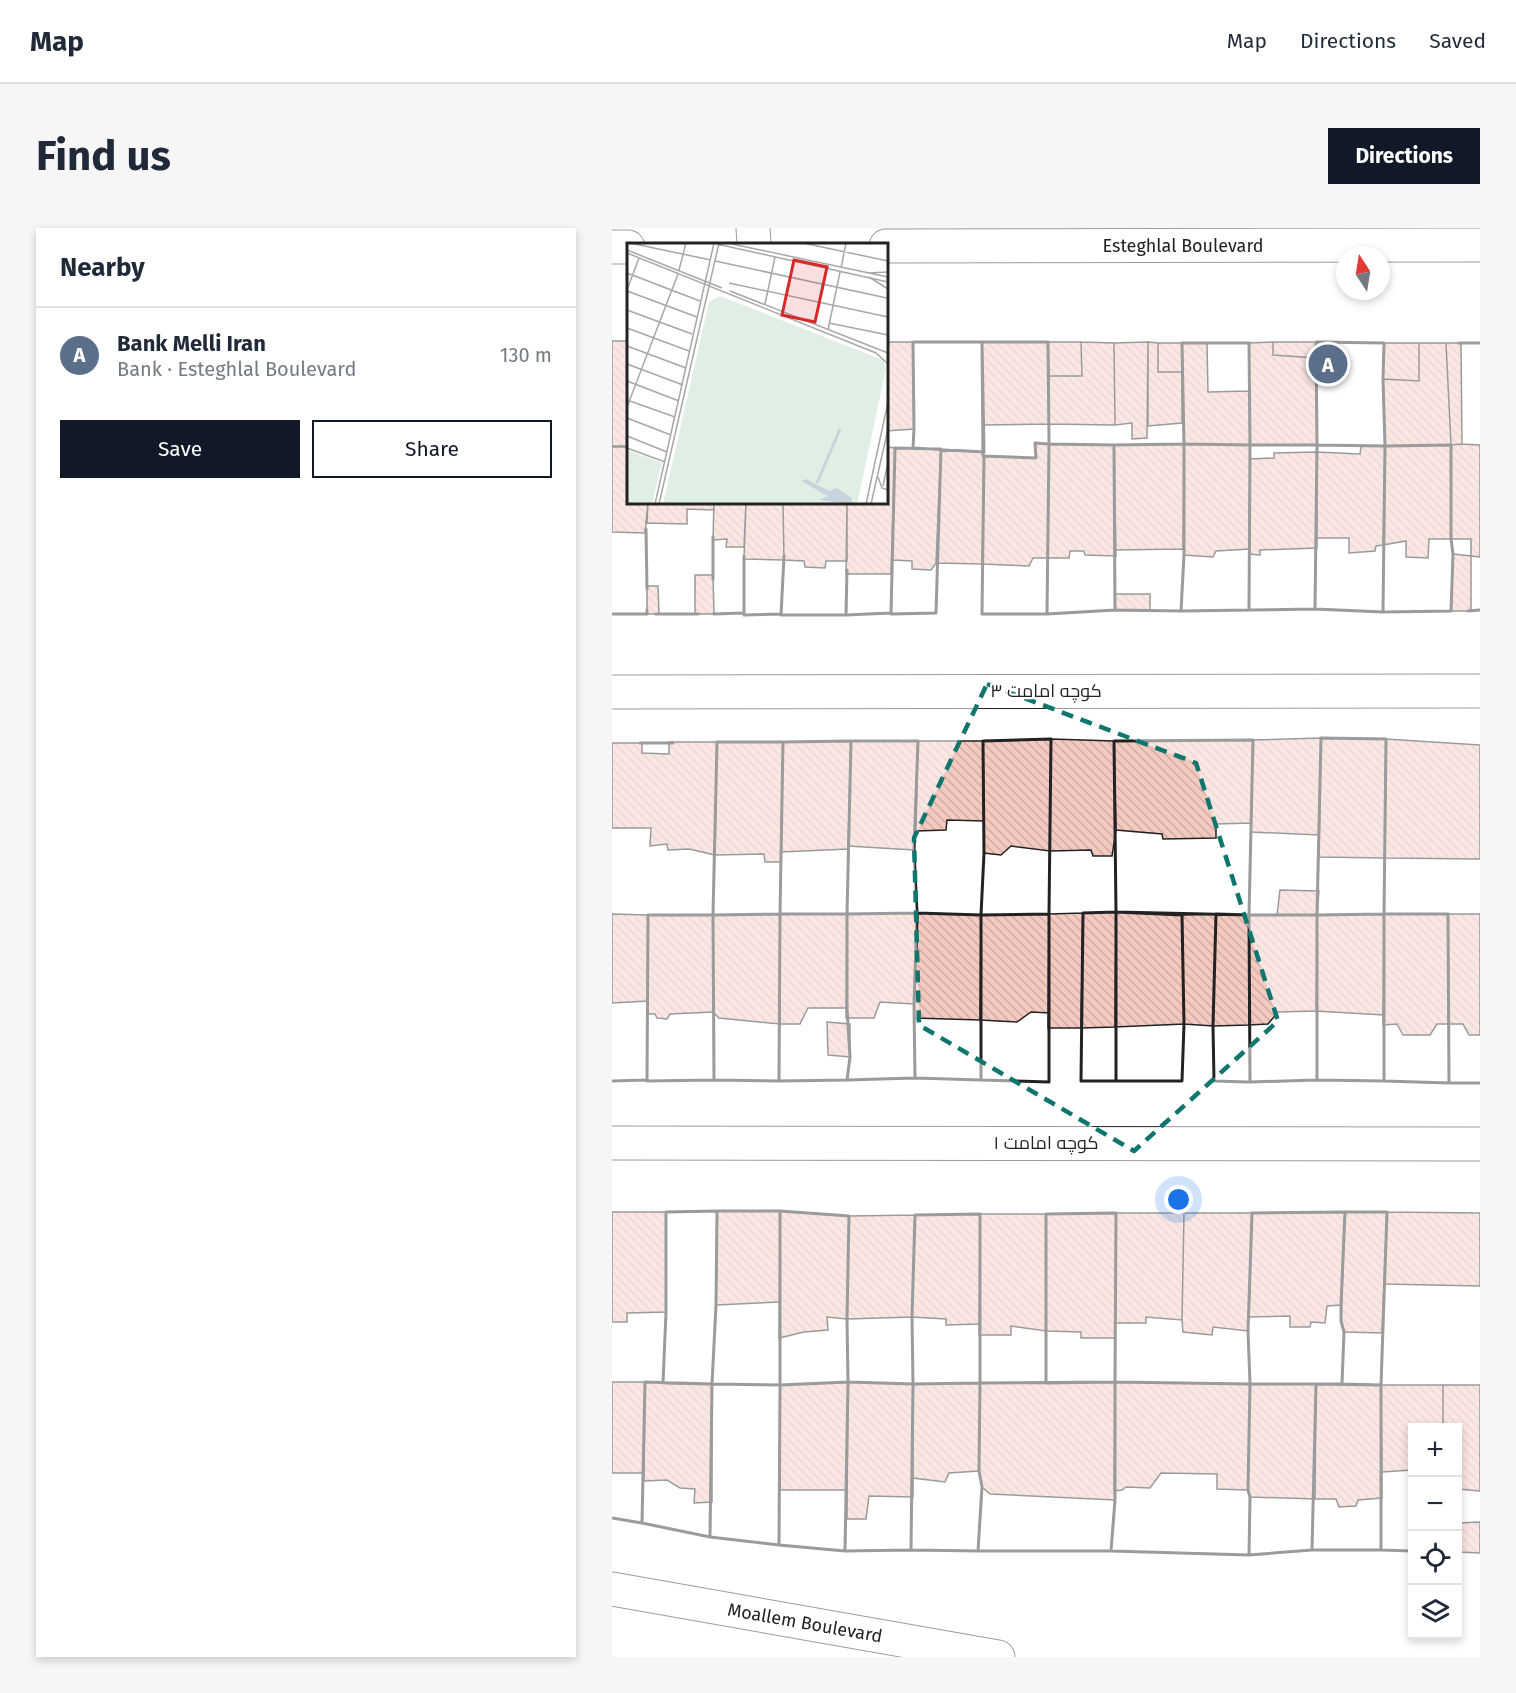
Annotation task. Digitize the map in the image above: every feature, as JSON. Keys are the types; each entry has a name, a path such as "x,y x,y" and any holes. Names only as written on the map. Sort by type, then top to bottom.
{"street":[{"path":"753,228 754,243"},
{"name":"Esteghlal Boulevard","path":"888,246 1480,245"},
{"name":"کوچه امامت ۳","path":"612,692 1480,691"},
{"name":"کوچه امامت ۱","path":"612,1143 1480,1143"},
{"name":"Moallem Boulevard","path":"612,1589 998,1657"}],"highlighted area":[{"path":"987,684 1196,763 1278,1021 1134,1151 919,1025 914,838"}],"building":[{"path":"612,341 627,341 627,446 612,446"},
{"path":"888,342 913,342 914,429 888,431"},
{"path":"982,342 1048,342 1049,424 983,425"},
{"path":"1048,342 1081,342 1082,376 1049,376"},
{"path":"1081,342 1114,343 1115,425 1049,424 1049,376 1082,376"},
{"path":"1148,342 1158,343 1158,372 1182,372 1182,423 1148,426"},
{"path":"1148,342 1147,438 1132,439 1132,423 1115,425 1114,343"},
{"path":"1273,342 1273,355 1316,358 1317,445 1250,445 1249,343"},
{"path":"1273,342 1316,342 1316,358 1273,355"},
{"path":"1158,343 1182,343 1182,372 1158,372"},
{"path":"1182,343 1207,343 1208,392 1249,391 1250,445 1184,444"},
{"path":"1384,343 1419,343 1419,381 1383,379"},
{"path":"1419,343 1446,343 1451,445 1385,446 1383,379 1419,381"},
{"path":"1446,343 1461,343 1462,444 1451,445"},
{"path":"1035,443 1049,444 1048,558 1033,558 1029,566 982,564 984,456 1036,458"},
{"path":"1049,444 1114,445 1116,556 1085,555 1084,551 1070,551 1069,558 1048,558"},
{"path":"1184,444 1183,549 1115,550 1114,445"},
{"path":"1184,444 1250,445 1250,549 1216,551 1213,557 1184,555"},
{"path":"1451,445 1480,445 1480,557 1471,556 1471,539 1451,539"},
{"path":"1451,445 1451,539 1429,539 1428,558 1406,557 1406,541 1383,545 1385,446"},
{"path":"1361,446 1385,446 1383,545 1376,546 1375,551 1349,553 1349,538 1317,538 1317,452 1360,454"},
{"path":"612,447 627,447 627,504 648,504 645,533 612,532"},
{"path":"888,447 895,448 891,574 846,574 847,504 888,504"},
{"path":"895,448 941,449 936,563 931,570 912,569 912,561 892,560"},
{"path":"941,449 984,452 982,564 936,563"},
{"path":"1317,452 1317,548 1260,550 1260,555 1249,554 1250,459 1274,458 1274,453"},
{"path":"648,504 714,504 714,510 687,509 687,524 647,523"},
{"path":"714,504 746,504 744,547 726,547 727,539 713,540"},
{"path":"746,504 783,504 784,560 744,559"},
{"path":"783,504 847,504 847,561 826,561 825,568 805,567 804,561 784,560"},
{"path":"1453,554 1471,556 1471,611 1451,611"},
{"path":"695,575 713,575 714,614 695,614"},
{"path":"647,586 658,586 659,614 647,614"},
{"path":"1115,594 1150,594 1150,611 1115,610"},
{"path":"1321,738 1319,835 1251,832 1253,740"},
{"path":"1321,738 1386,739 1385,858 1319,857"},
{"path":"1051,739 1114,741 1116,830 1112,856 1093,856 1091,850 1050,851"},
{"path":"1051,739 1050,851 1011,846 1001,855 984,853 983,741"},
{"path":"1386,739 1480,745 1480,859 1385,858"},
{"path":"1253,740 1251,823 1216,824 1216,838 1163,839 1162,834 1116,830 1114,741"},
{"path":"851,741 918,741 914,850 848,846"},
{"path":"851,741 848,849 781,852 783,742"},
{"path":"918,741 983,741 984,821 947,820 946,830 916,831"},
{"path":"669,742 717,742 715,855 689,849 668,850 667,844 650,846 651,828 612,828 612,743 642,743 642,753 669,754"},
{"path":"717,742 783,742 781,862 765,862 764,854 715,855"},
{"path":"1280,890 1319,891 1317,915 1277,915"},
{"path":"1116,912 1115,1027 1081,1028 1083,913"},
{"path":"1116,912 1182,915 1184,1024 1115,1027"},
{"path":"918,913 981,915 980,1020 914,1018"},
{"path":"918,913 914,1004 880,1002 874,1018 846,1018 847,914"},
{"path":"1083,913 1081,1028 1048,1028 1049,914"},
{"path":"612,914 648,915 648,1001 612,1003"},
{"path":"780,914 780,1024 719,1018 713,1012 713,915"},
{"path":"780,914 847,914 847,1008 808,1008 800,1024 780,1024"},
{"path":"1049,914 1049,1013 1031,1012 1017,1022 980,1020 981,915"},
{"path":"1216,914 1249,915 1249,1025 1213,1026"},
{"path":"1216,914 1213,1026 1184,1024 1182,915"},
{"path":"1384,914 1383,1015 1316,1011 1317,915"},
{"path":"1384,914 1448,914 1448,1024 1437,1024 1430,1035 1403,1035 1397,1024 1383,1025"},
{"path":"1448,914 1480,914 1480,1035 1469,1035 1463,1024 1448,1024"},
{"path":"648,915 713,915 713,1012 670,1014 667,1019 648,1014"},
{"path":"1249,915 1317,915 1316,1011 1278,1012 1268,1024 1249,1025"},
{"path":"827,1022 850,1024 850,1057 828,1055"},
{"path":"717,1211 780,1211 780,1302 716,1305"},
{"path":"780,1211 849,1216 847,1319 827,1317 828,1330 804,1332 779,1338"},
{"path":"612,1212 666,1212 666,1312 627,1313 627,1322 612,1322"},
{"path":"1345,1212 1387,1212 1382,1333 1344,1332 1341,1321"},
{"path":"1345,1212 1341,1305 1327,1306 1325,1323 1311,1322 1310,1327 1290,1327 1290,1316 1249,1317 1252,1213"},
{"path":"1387,1212 1480,1213 1480,1286 1384,1284"},
{"path":"1116,1213 1184,1213 1182,1320 1146,1317 1146,1323 1115,1323"},
{"path":"1116,1213 1115,1338 1081,1338 1081,1332 1046,1331 1046,1214"},
{"path":"1184,1213 1252,1213 1248,1331 1213,1327 1212,1335 1183,1332"},
{"path":"980,1214 1046,1214 1046,1331 1011,1326 1011,1335 979,1335"},
{"path":"980,1214 980,1324 946,1325 946,1319 912,1317 915,1215"},
{"path":"915,1215 912,1317 847,1319 849,1216"},
{"path":"612,1382 645,1382 644,1473 612,1473"},
{"path":"645,1382 712,1384 712,1502 694,1503 695,1489 680,1488 667,1480 644,1481"},
{"path":"848,1382 847,1490 780,1490 780,1385"},
{"path":"848,1382 913,1384 913,1497 869,1496 866,1519 847,1519"},
{"path":"1115,1382 1115,1500 990,1494 982,1487 979,1471 980,1383"},
{"path":"1115,1382 1250,1384 1248,1490 1217,1489 1217,1474 1161,1473 1150,1488 1126,1487 1114,1491"},
{"path":"980,1383 979,1471 949,1473 945,1482 913,1478 913,1384"},
{"path":"1250,1384 1316,1384 1315,1499 1250,1497 1248,1490"},
{"path":"1316,1384 1381,1385 1382,1498 1358,1500 1356,1506 1339,1507 1336,1499 1315,1499"},
{"path":"1381,1385 1443,1385 1443,1423 1408,1423 1408,1470 1382,1472"},
{"path":"1443,1385 1480,1385 1480,1491 1462,1489 1462,1423 1443,1423"},
{"path":"1480,1522 1480,1553 1462,1552 1462,1523"}],"wall":[{"path":"913,342 982,342 984,452 913,448 913,342"},
{"path":"982,342 1048,342 1049,444 1035,443 1036,458 983,456 982,342"},
{"path":"1316,342 1384,343 1385,446 1317,445 1316,342"},
{"path":"1182,343 1249,343 1250,445 1184,444 1182,343"},
{"path":"1459,343 1480,343"},
{"path":"1035,443 1049,444 1047,614 982,614 984,456 1036,458 1035,443"},
{"path":"1049,444 1114,445 1115,610 1047,614 1049,444"},
{"path":"1184,444 1184,555 1181,611 1115,610 1114,445 1184,444"},
{"path":"1184,444 1250,445 1249,610 1181,611 1184,555 1184,444"},
{"path":"1250,445 1317,445 1315,609 1249,610 1250,445"},
{"path":"1317,445 1385,446 1383,612 1315,609 1317,445"},
{"path":"1451,445 1453,554 1451,611 1383,612 1385,446 1451,445"},
{"path":"895,448 941,449 936,613 891,614 895,448"},
{"path":"646,529 647,589"},
{"path":"713,537 713,579"},
{"path":"744,556 744,615 781,614"},
{"path":"784,556 781,615 846,615 846,613"},
{"path":"847,570 846,615 891,613"},
{"path":"612,614 647,614 647,610"},
{"path":"1468,611 1480,610"},
{"path":"714,613 744,613"},
{"path":"656,614 698,614"},
{"path":"1321,738 1386,739 1384,914 1317,915 1321,738"},
{"path":"1051,739 1049,914 981,915 984,853 983,741 1051,739"},
{"path":"1253,740 1249,915 1116,912 1114,741 1253,740"},
{"path":"851,741 918,741 914,850 917,913 847,914 851,741"},
{"path":"851,741 847,914 780,914 783,742 851,741"},
{"path":"717,742 783,742 780,914 713,915 717,742"},
{"path":"640,743 673,743"},
{"path":"1116,912 1182,915 1184,1024 1182,1081 1116,1081 1116,912"},
{"path":"1116,912 1116,1081 1081,1081 1083,913 1116,912"},
{"path":"917,913 914,1004 915,1078 847,1080 850,1057 847,1008 847,914 917,913"},
{"path":"917,913 981,915 981,1080 915,1078 914,1004 917,913"},
{"path":"780,914 847,914 847,1008 850,1057 847,1080 779,1081 780,914"},
{"path":"780,914 779,1081 714,1080 713,915 780,914"},
{"path":"1049,914 1049,1082 981,1080 981,915 1049,914"},
{"path":"1216,914 1249,915 1250,1082 1214,1081 1216,914"},
{"path":"1384,914 1384,1081 1317,1080 1317,915 1384,914"},
{"path":"1384,914 1448,914 1449,1083 1384,1081 1384,914"},
{"path":"648,915 713,915 714,1080 647,1081 648,915"},
{"path":"1249,915 1317,915 1317,1080 1250,1082 1249,915"},
{"path":"612,1081 647,1080"},
{"path":"1449,1080 1449,1083 1480,1083"},
{"path":"717,1211 780,1211 780,1385 712,1384 717,1211"},
{"path":"717,1211 712,1384 663,1383 666,1212 717,1211"},
{"path":"780,1211 849,1216 848,1382 780,1385 780,1211"},
{"path":"1345,1212 1341,1305 1344,1332 1342,1384 1250,1384 1248,1331 1252,1213 1345,1212"},
{"path":"1345,1212 1387,1212 1381,1385 1342,1384 1344,1332 1341,1305 1345,1212"},
{"path":"1116,1213 1115,1382 1046,1383 1046,1214 1116,1213"},
{"path":"980,1214 980,1383 913,1384 915,1215 980,1214"},
{"path":"645,1382 712,1384 710,1537 642,1523 645,1382"},
{"path":"848,1382 913,1384 911,1550 845,1551 848,1382"},
{"path":"848,1382 845,1551 779,1545 780,1385 848,1382"},
{"path":"1115,1382 1250,1384 1249,1555 1111,1551 1115,1500 1115,1382"},
{"path":"1115,1382 1115,1500 1111,1551 978,1551 982,1487 979,1471 980,1383 1115,1382"},
{"path":"980,1383 979,1471 982,1487 978,1551 911,1550 913,1384 980,1383"},
{"path":"712,1384 780,1385 779,1545 710,1537 712,1384"},
{"path":"1250,1384 1316,1384 1312,1550 1249,1555 1250,1384"},
{"path":"1316,1384 1381,1385 1381,1550 1312,1550 1316,1384"},
{"path":"612,1518 642,1523"},
{"path":"1381,1548 1381,1550 1408,1551"}],"place":[{"name":"Bank Melli Iran","path":"1328,364"}]}
